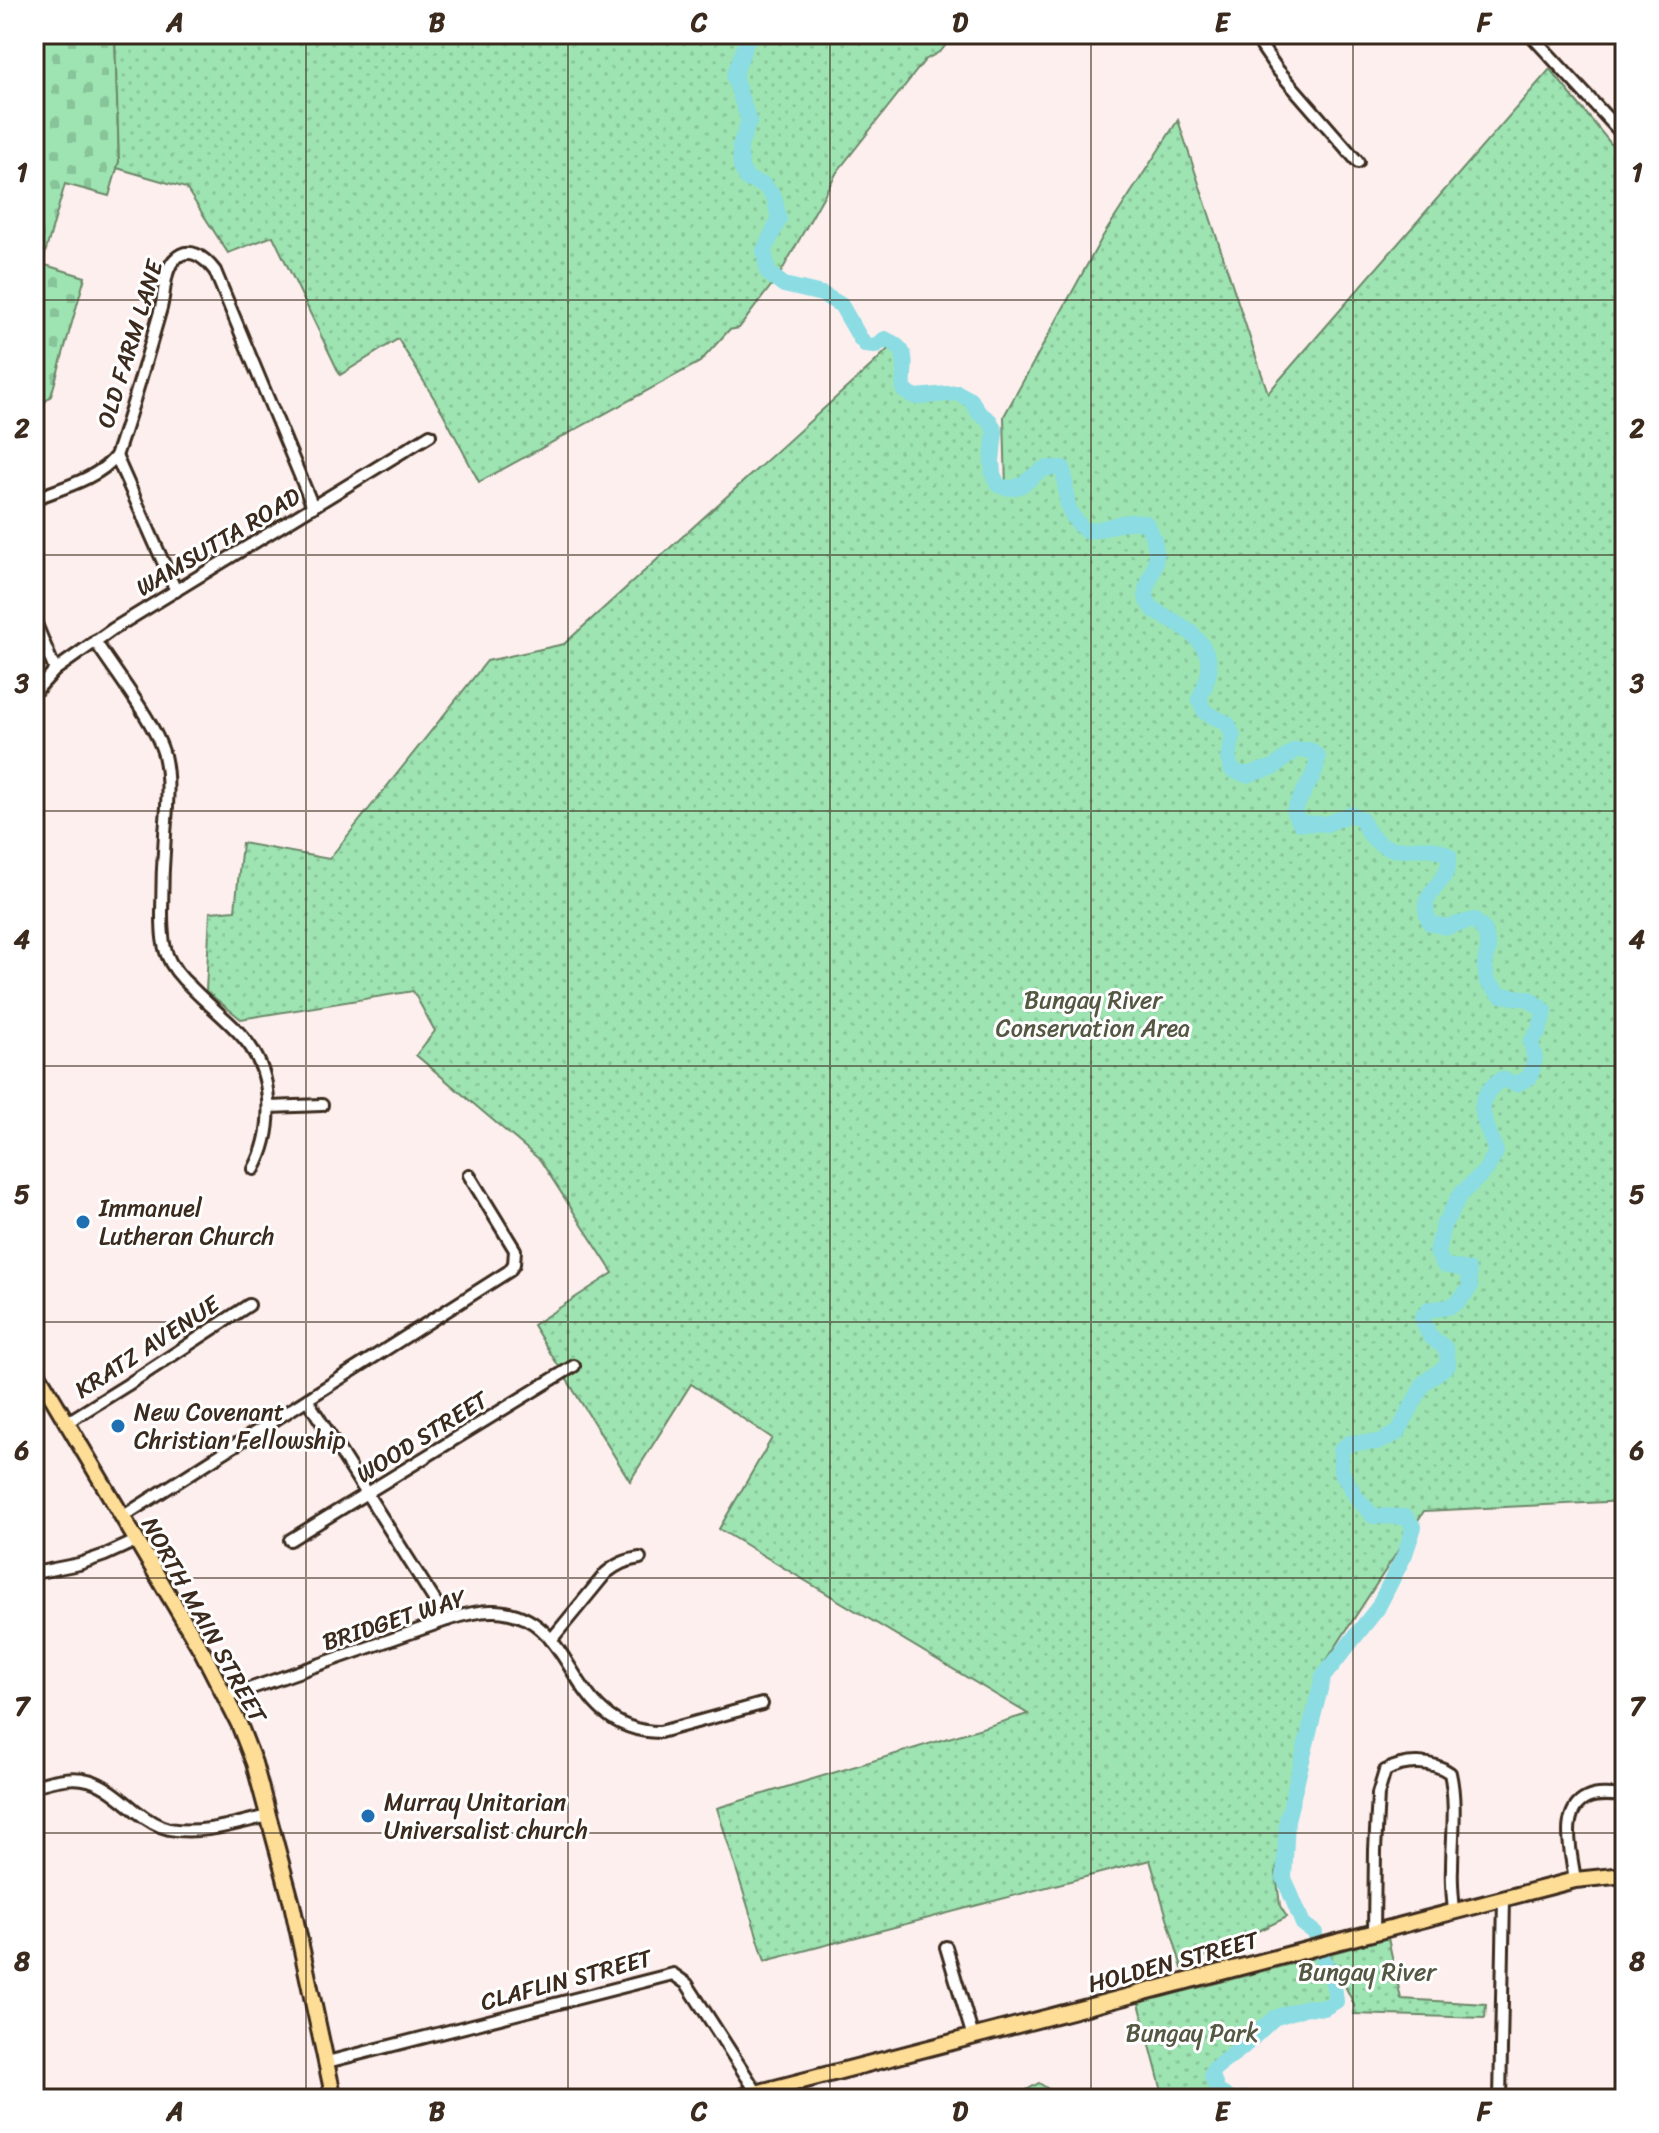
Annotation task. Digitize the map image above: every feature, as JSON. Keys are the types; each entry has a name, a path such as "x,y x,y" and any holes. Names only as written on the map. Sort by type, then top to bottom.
{"main road":[{"name":"NORTH MAIN STREET","path":"34,1367 239,1724 254,1763 292,1904 334,2099"},
{"name":"HOLDEN STREET","path":"733,2099 759,2096 1575,1880 1625,1875"}],"street":[{"path":"1257,34 1277,69 1358,162"},
{"path":"1530,34 1625,137"},
{"name":"OLD FARM LANE","path":"34,499 90,476 111,463 116,456 163,303 171,265 182,254 197,254 215,271 313,507"},
{"name":"WAMSUTTA ROAD","path":"34,693 55,670 95,641 430,435"},
{"path":"116,456 176,591"},
{"path":"34,619 55,670"},
{"path":"95,641 148,722 164,755 168,787 162,928 166,954 178,975 238,1030 256,1053 267,1082 269,1107 264,1150 254,1169"},
{"path":"269,1107 322,1105"},
{"path":"122,1517 505,1275 516,1257 512,1244 469,1175"},
{"name":"KRATZ AVENUE","path":"66,1423 249,1305"},
{"name":"WOOD STREET","path":"290,1540 574,1366"},
{"path":"308,1401 447,1620"},
{"path":"34,1573 79,1564 136,1541"},
{"path":"551,1640 606,1573 617,1564 640,1558"},
{"name":"BRIDGET WAY","path":"226,1697 447,1620 493,1611 526,1619 551,1640 597,1707 611,1720 629,1729 660,1732 762,1704"},
{"path":"1374,1933 1378,1794 1385,1771 1394,1766 1427,1763 1440,1766 1450,1773 1454,1824 1451,1870 1454,1912"},
{"path":"34,1798 34,1786 62,1779 91,1780 111,1790 145,1818 168,1829 207,1829 268,1816"},
{"path":"1575,1880 1569,1820 1576,1807 1586,1798 1625,1796"},
{"path":"1500,2099 1504,1899"},
{"path":"946,1947 973,2037"},
{"name":"CLAFLIN STREET","path":"327,2062 673,1974 687,1984 759,2096"}],"green space":[{"path":"34,34 115,34 119,162 109,196 65,184 42,264 85,277 51,396 34,410"},
{"path":"115,34 944,34 949,41 941,51 925,60 837,172 780,274 739,328 729,330 700,362 479,482 443,413 398,339 340,375 273,236 228,253 186,188 117,168"},
{"name":"Bungay River Conservation Area","path":"1550,69 1625,161 1625,1501 1424,1511 1327,1660 1276,1872 1280,1906 1287,1917 1182,1968 1150,1860 765,1961 717,1808 1028,1714 719,1529 772,1438 691,1384 630,1481 533,1325 613,1273 540,1160 416,1055 435,1031 413,991 241,1019 206,991 210,912 235,910 242,843 329,859 487,661 564,644 894,343 902,353 904,391 916,397 958,393 971,400 979,413 990,421 995,431 993,474 998,485 1006,489 1004,416 1103,236 1178,120 1268,393"},
{"name":"Bungay River","path":"1388,1938 1401,1999 1486,2004 1485,2018 1354,2014 1354,2004 1329,1954"},
{"name":"Bungay Park","path":"1322,1956 1332,1978 1336,2001 1324,2008 1307,2007 1274,2018 1215,2068 1212,2075 1217,2091 1230,2099 1164,2099 1139,2003"},
{"path":"1039,2083 1064,2099 1011,2099"}],"waterway":[{"name":"Bungay River","path":"749,34 734,77 749,121 740,146 741,167 747,179 764,185 774,197 779,219 764,251 768,273 784,285 822,294 841,305 866,345 875,346 885,339 900,349 905,360 904,391 916,397 958,393 971,400 995,431 992,461 998,485 1012,488 1044,469 1063,468 1069,509 1086,531 1129,522 1146,523 1156,554 1146,591 1147,600 1154,610 1193,635 1205,650 1209,667 1199,700 1205,712 1228,724 1233,737 1228,758 1232,770 1246,775 1274,767 1295,750 1310,750 1318,757 1294,812 1300,823 1327,824 1350,814 1361,819 1381,845 1403,850 1426,848 1449,856 1447,870 1427,900 1430,923 1446,927 1474,920 1485,931 1487,981 1501,995 1529,999 1545,1011 1531,1042 1535,1059 1530,1077 1516,1084 1502,1079 1485,1095 1483,1112 1496,1152 1486,1170 1460,1195 1443,1226 1437,1252 1444,1265 1468,1270 1470,1287 1453,1305 1429,1309 1422,1318 1429,1335 1446,1349 1448,1365 1424,1383 1398,1432 1380,1442 1349,1443 1341,1450 1341,1471 1357,1498 1373,1516 1406,1517 1414,1527 1405,1554 1377,1609 1323,1677 1287,1820 1284,1878 1303,1924 1315,1933"},
{"name":"Bungay River","path":"1230,2099 1217,2091 1212,2075 1215,2068 1274,2018 1307,2007 1324,2008 1336,2001 1332,1978 1322,1956"},
{"name":"Bungay River","path":"1242,2099 1266,2099"}],"place":[{"name":"Immanuel Lutheran Church","path":"83,1222"},
{"name":"New Covenant Christian Fellowship","path":"118,1426"},
{"name":"Murray Unitarian Universalist church","path":"368,1816"}]}
